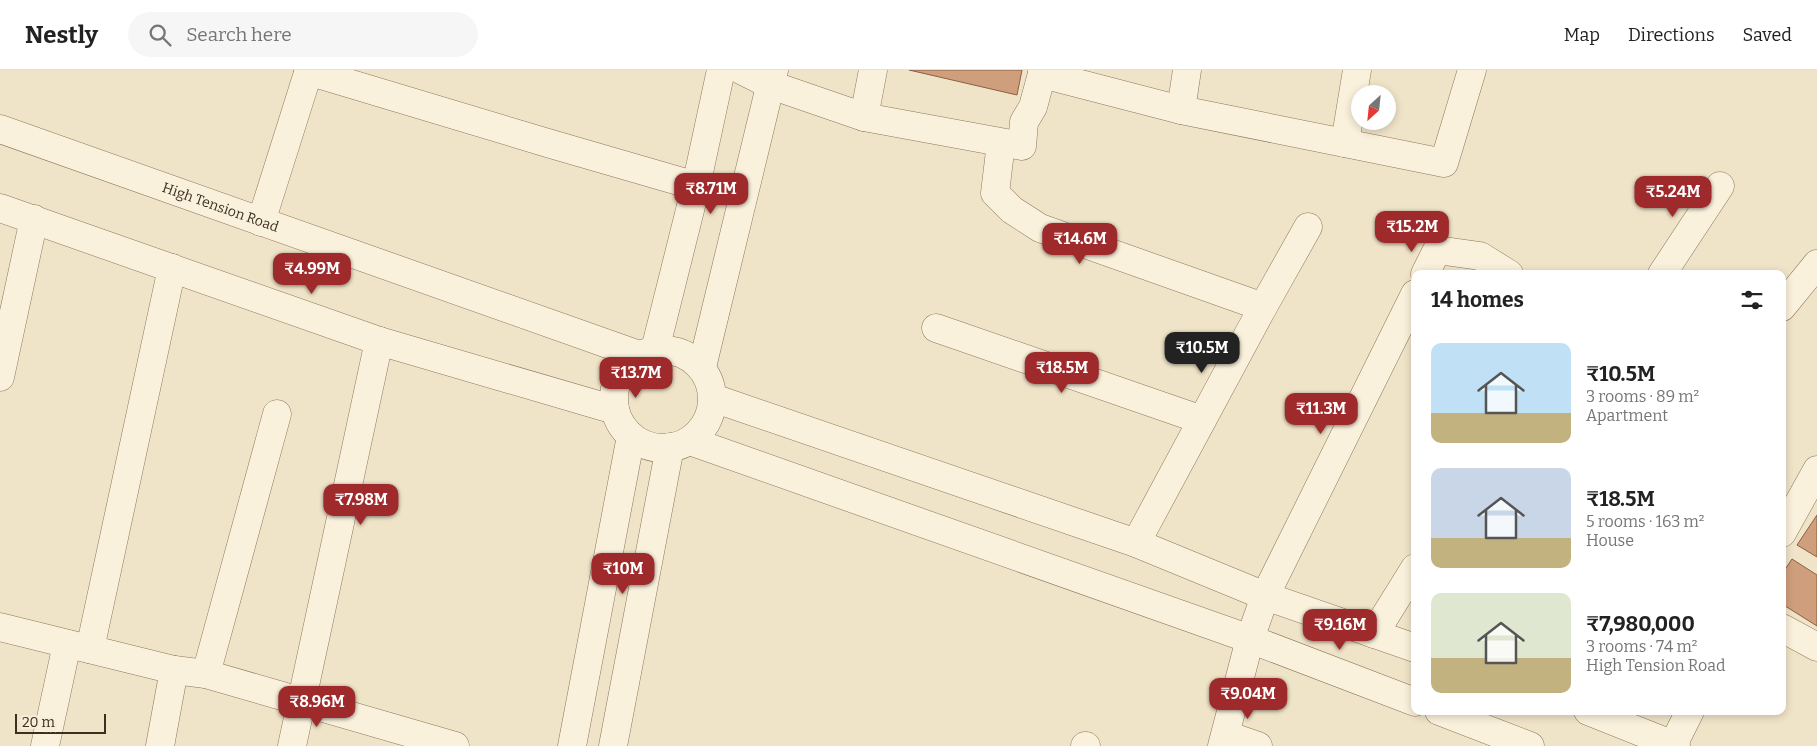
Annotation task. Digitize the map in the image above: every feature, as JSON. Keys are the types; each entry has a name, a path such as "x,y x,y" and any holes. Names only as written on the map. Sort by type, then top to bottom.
{"street":[{"path":"647,352 696,186 720,70"},
{"path":"741,70 773,78 864,117 1022,146 1024,122 1033,107 1042,72 1181,110 1444,163 1472,70"},
{"path":"864,117 873,70"},
{"path":"1181,110 1188,70"},
{"path":"1345,143 1357,70"},
{"path":"261,222 309,71 696,186"},
{"path":"702,367 773,78"},
{"name":"High Tension Road","path":"0,130 261,222 647,352"},
{"path":"1001,143 996,193 1012,210 1040,228 1263,307"},
{"path":"1665,270 1720,186"},
{"path":"0,208 379,341 615,410"},
{"path":"0,377 5,335 34,219"},
{"path":"1136,543 1308,227"},
{"path":"1427,270 1436,250 1480,256 1503,270"},
{"path":"1786,302 1817,264"},
{"path":"45,746 79,646 172,268"},
{"path":"1258,746 1224,741 1250,639 1265,596 1411,302"},
{"path":"936,328 1202,420"},
{"path":"292,746 379,341"},
{"path":"672,350 688,356 702,367 710,382 713,398 711,415 702,430 680,444 660,448 645,444 631,436 621,424 615,410 614,394 618,379 626,366 647,352 672,350"},
{"path":"713,398 1136,543 1265,596 1411,647"},
{"path":"206,674 277,414"},
{"path":"572,746 631,436"},
{"path":"680,444 1250,639 1411,700"},
{"path":"613,746 680,444"},
{"path":"1786,526 1816,474"},
{"path":"1374,634 1411,574"},
{"path":"0,627 174,670 206,674 455,746"},
{"path":"1786,630 1817,647"},
{"path":"160,746 174,670"},
{"path":"1449,715 1530,746"},
{"path":"1598,715 1674,746 1688,715"}],"building":[{"path":"909,70 1022,70 1017,95"},
{"path":"1817,515 1817,557 1797,545"},
{"path":"1792,559 1817,575 1817,626 1786,607 1786,568"}]}
